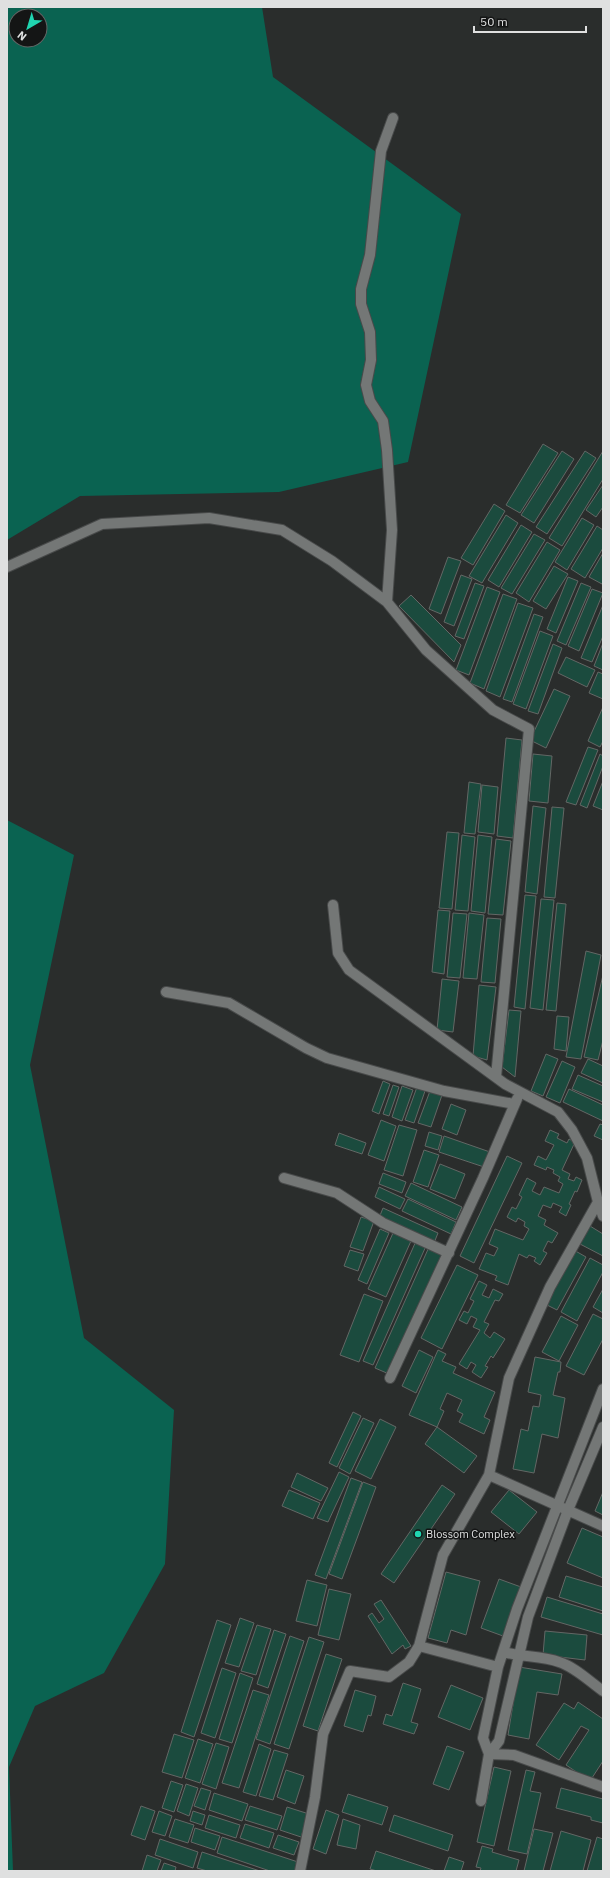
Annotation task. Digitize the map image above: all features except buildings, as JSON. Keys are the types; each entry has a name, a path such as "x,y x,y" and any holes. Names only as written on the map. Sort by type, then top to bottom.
{"street":[{"path":"387,602 392,530 387,450 383,421 370,401 366,385 371,360 370,332 361,304 361,289 370,255 381,151 393,118"},
{"path":"7,567 102,524 209,518 282,530 332,561 387,602 426,650 493,710 529,729 496,1077"},
{"path":"333,905 335,940 338,953 348,970 496,1077 520,1092 558,1112 572,1130 587,1158 603,1216"},
{"path":"166,992 229,1003 306,1048 327,1058 355,1064 444,1091 514,1104"},
{"path":"390,1378 450,1253 484,1178 520,1092"},
{"path":"284,1178 337,1193 382,1223 450,1253"},
{"path":"300,1871 316,1797 324,1734 350,1671 389,1677 409,1662 419,1646 444,1555 489,1475 509,1378 550,1287 598,1202"},
{"path":"489,1754 483,1738 498,1667 517,1609 603,1389"},
{"path":"481,1801 489,1754 498,1741 528,1617 568,1510 603,1427"},
{"path":"489,1475 603,1526"},
{"path":"419,1646 498,1667"},
{"path":"503,1652 519,1657 558,1661 568,1666 603,1691"},
{"path":"489,1754 514,1755 603,1787"}],"green space":[{"path":"7,7 262,7 273,77 461,214 408,462 279,492 80,496 7,540"},
{"path":"7,820 74,855 30,1065 84,1338 174,1410 165,1564 104,1673 35,1706 9,1767 13,1871 7,1871"}],"place":[{"name":"Blossom Complex","path":"418,1534"}]}
